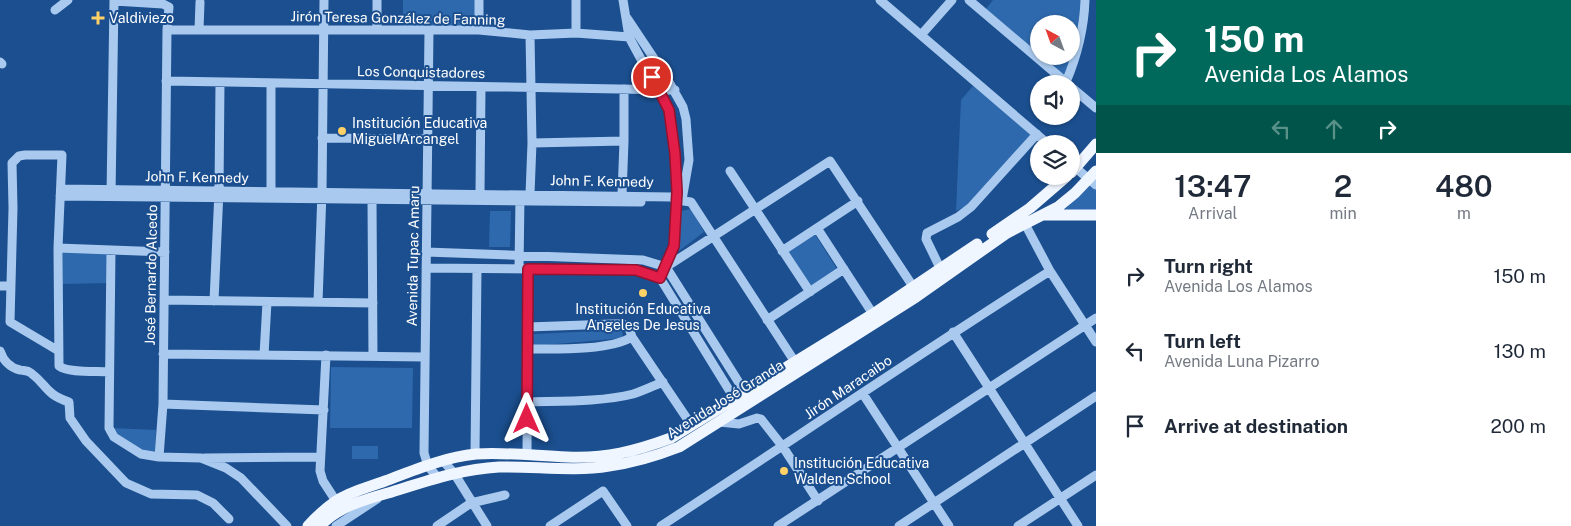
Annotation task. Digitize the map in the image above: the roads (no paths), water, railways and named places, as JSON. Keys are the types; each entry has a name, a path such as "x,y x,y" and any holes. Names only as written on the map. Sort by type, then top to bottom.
{"main road":[{"name":"Avenida José Granda","path":"1080,161 1096,144"},
{"name":"Avenida José Granda","path":"308,526 336,501 352,493 428,466 475,454 527,454 568,457 618,455 646,448 671,438 737,404 916,297 1024,222 1058,207 1094,178"},
{"name":"Avenida José Granda","path":"748,397 795,362 914,288 1030,208 1055,185"},
{"path":"1042,215 1096,215"},
{"name":"Avenida José Granda","path":"320,526 338,512 356,503 454,473 498,467 570,469 608,467 650,458 679,447 719,422 737,404"}],"street":[{"path":"55,10 68,0"},
{"path":"318,302 322,195 324,0"},
{"path":"377,0 377,30"},
{"path":"479,0 479,30"},
{"path":"576,0 576,33"},
{"path":"622,0 629,37 669,110 679,200"},
{"path":"880,0 1037,134 971,207 958,217 927,233 926,238 940,270"},
{"path":"921,35 952,0"},
{"path":"969,0 1057,75"},
{"path":"1071,75 1080,40 1085,0"},
{"path":"111,193 114,1"},
{"name":"José Bernardo Alcedo","path":"114,1 166,5 169,7 166,81 163,404 158,457"},
{"path":"199,30 200,2"},
{"path":"625,15 674,90 686,119 689,160 679,200 674,246 660,278"},
{"name":"Jirón Teresa González de Fanning","path":"167,30 479,30 530,34 576,33 629,37"},
{"name":"Avenida Tupac Amaru","path":"428,30 424,453 428,466"},
{"path":"530,34 532,143 530,194"},
{"name":"Los Conquistadores","path":"166,81 674,90"},
{"path":"214,301 219,195 220,82"},
{"path":"271,83 271,191"},
{"path":"480,193 481,86"},
{"path":"622,195 624,89"},
{"path":"1080,94 1096,108"},
{"path":"322,138 428,139"},
{"path":"532,143 624,141"},
{"path":"57,350 10,322 13,208 12,163 19,156 62,155 58,248 58,366 62,369 109,372"},
{"path":"666,267 754,208 830,161 914,288"},
{"path":"730,171 810,292"},
{"path":"1080,173 1094,178"},
{"name":"John F. Kennedy","path":"219,195 271,191 372,199 480,193 520,197 530,194 671,196 679,200"},
{"name":"John F. Kennedy","path":"60,193 520,197 671,202 679,200"},
{"path":"520,197 519,254 523,269 528,327 527,454"},
{"path":"372,199 373,356"},
{"path":"679,200 691,202 795,362"},
{"path":"782,251 858,201"},
{"path":"1024,222 1049,268 1096,342"},
{"path":"817,228 873,314"},
{"path":"58,248 165,252"},
{"path":"111,250 109,428 114,437 132,450 141,454 158,457 320,457"},
{"path":"426,252 643,260 666,267 748,397"},
{"path":"599,258 600,270"},
{"path":"426,268 636,270 660,278 737,404"},
{"name":"Jirón Maracaibo","path":"661,526 863,394 1049,268"},
{"path":"475,454 477,269"},
{"path":"767,320 844,269"},
{"path":"0,286 10,286"},
{"path":"164,300 373,303"},
{"path":"264,355 266,302"},
{"path":"778,526 1096,318"},
{"path":"528,327 623,324 629,328 632,337 692,426"},
{"path":"953,332 1078,526"},
{"path":"527,349 565,349 605,345 628,340 632,337"},
{"path":"0,352 3,360 12,368 31,372 48,392 57,398 69,402 70,418 86,442 126,484 151,494 197,495 213,502 229,519"},
{"path":"164,354 425,356"},
{"path":"326,355 320,471 323,481 336,501"},
{"path":"527,402 622,396 663,382"},
{"path":"863,394 949,526"},
{"path":"898,526 1096,396"},
{"path":"163,404 324,410"},
{"path":"719,422 739,424 759,418 763,421 783,447 818,501"},
{"path":"201,458 226,468 241,478 287,526"},
{"path":"444,462 454,473 487,526"},
{"path":"428,466 438,478"},
{"path":"1018,526 1096,475"},
{"path":"550,526 603,491 627,526"},
{"path":"336,526 385,494"},
{"path":"437,526 471,503 505,495"}],"place":[{"name":"Valdiviezo","path":"98,18"},
{"name":"Institución Educativa Miguel Arcangel","path":"342,131"},
{"name":"Institución Educativa Angeles De Jesus","path":"643,293"},
{"name":"Institución Educativa Walden School","path":"784,471"}]}
